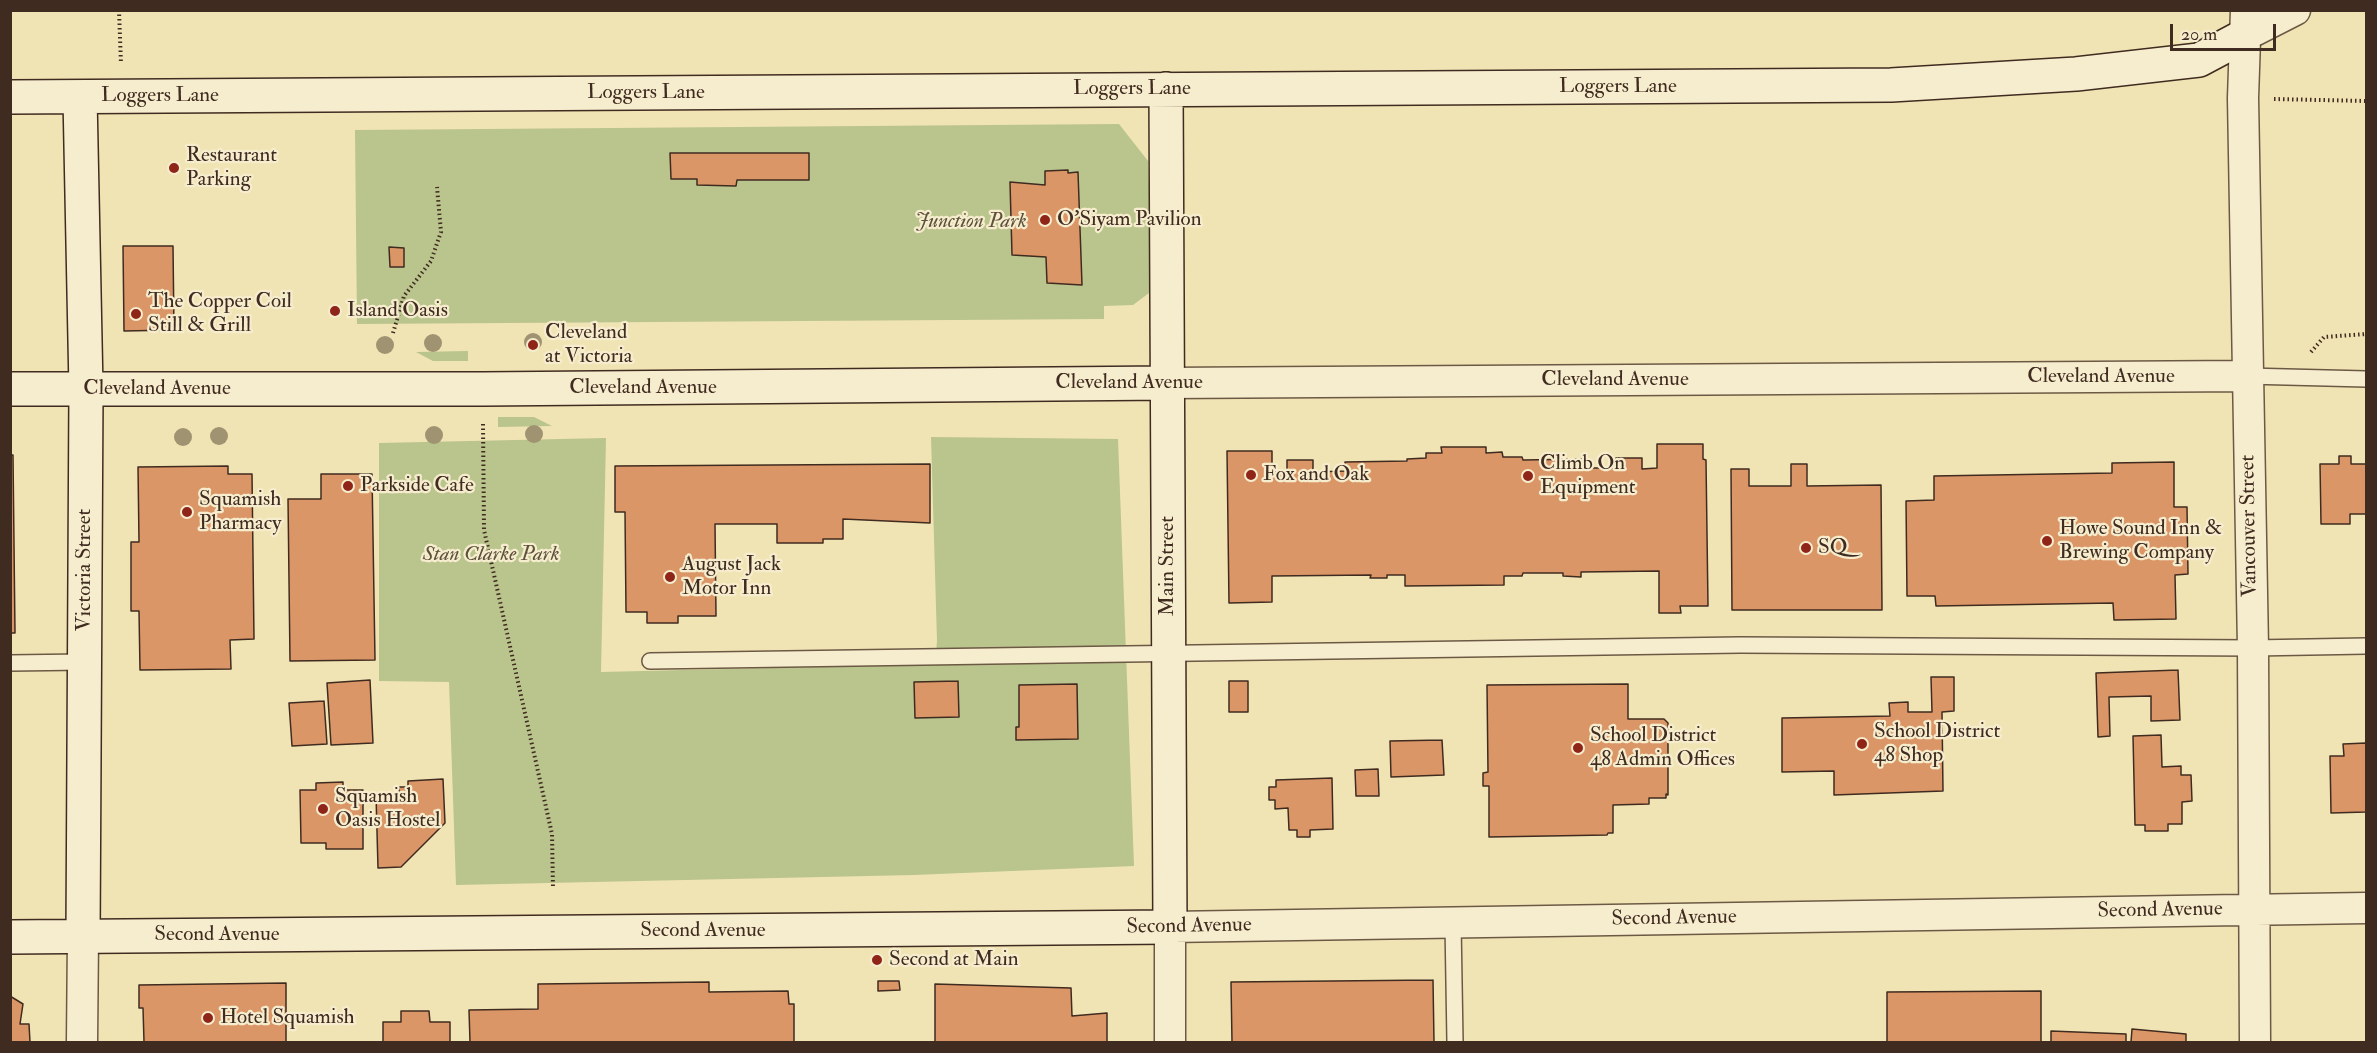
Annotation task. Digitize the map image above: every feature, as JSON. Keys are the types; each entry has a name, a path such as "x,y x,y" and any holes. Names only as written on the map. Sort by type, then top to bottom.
{"street":[{"path":"2246,23 2295,10"},
{"name":"Loggers Lane","path":"10,97 1891,86 2076,75 2199,60 2246,23"},
{"name":"Vancouver Street","path":"2246,23 2243,98 2253,648 2255,1042"},
{"name":"Main Street","path":"1166,89 1170,1042"},
{"name":"Victoria Street","path":"80,97 86,389 82,1042"},
{"name":"Cleveland Avenue","path":"10,389 495,389 2247,376"},
{"name":"Second Avenue","path":"10,937 1170,927 2367,908"}],"lane":[{"path":"2247,376 2367,379"},
{"path":"650,661 1740,645 2253,648 2367,646"},
{"path":"10,663 84,662"},
{"path":"1453,923 1455,1042"}],"path":[{"path":"119,10 121,70"},
{"path":"2243,98 2367,101"},
{"path":"393,333 405,297 431,261 441,232 437,187"},
{"path":"2288,378 2324,337 2367,334"},
{"path":"483,417 484,530 552,834 553,888"}],"green space":[{"name":"Junction Park","path":"1119,124 1148,161 1153,290 1133,305 1104,306 1104,319 357,324 355,130"},
{"path":"468,351 468,361 433,361 416,352"},
{"path":"498,417 534,417 552,426 498,427"},
{"name":"Stan Clarke Park","path":"931,437 1118,439 1134,866 914,875 456,885 449,682 379,681 379,443 606,438 601,672 935,664 937,641"}],"building":[{"path":"670,153 809,153 809,180 737,180 736,186 697,185 697,179 671,179"},
{"name":"O'Siyam Pavilion","path":"1068,170 1068,173 1078,172 1082,285 1047,283 1046,257 1012,255 1010,182 1045,185 1045,171"},
{"path":"123,246 173,246 174,330 124,331"},
{"path":"389,247 404,248 404,267 390,267"},
{"path":"1657,444 1703,444 1703,459 1706,460 1708,606 1680,606 1681,613 1659,613 1659,571 1581,572 1581,577 1563,576 1563,573 1523,573 1522,576 1504,576 1504,585 1405,586 1405,575 1387,575 1387,578 1370,578 1371,575 1272,576 1272,602 1229,603 1227,451 1272,451 1272,472 1287,472 1287,460 1313,460 1313,472 1345,471 1345,462 1407,461 1407,459 1426,458 1426,453 1442,453 1441,447 1486,447 1486,453 1502,452 1503,457 1522,457 1523,460 1584,459 1584,468 1616,468 1616,458 1642,458 1642,469 1657,468"},
{"path":"10,455 13,455 15,633 10,633"},
{"path":"2339,456 2351,456 2351,464 2366,464 2366,514 2350,514 2350,524 2321,524 2320,464 2339,464"},
{"name":"Howe Sound Inn & Brewing Company","path":"2174,462 2174,507 2187,507 2188,574 2175,575 2176,619 2114,620 2113,603 1936,606 1935,596 1907,596 1906,501 1934,500 1934,476 2112,473 2112,463"},
{"name":"August Jack Motor Inn","path":"930,464 930,523 843,519 843,539 823,539 823,543 777,543 777,524 715,524 716,616 678,616 678,623 647,623 647,612 626,612 625,512 615,512 615,466"},
{"name":"SQ","path":"1791,464 1807,464 1807,486 1881,485 1882,610 1732,610 1731,469 1749,469 1749,486 1791,486"},
{"path":"228,466 228,474 252,474 254,639 230,640 231,669 140,670 139,611 131,611 131,542 139,542 138,467"},
{"path":"321,474 372,474 375,660 290,661 288,499 321,499"},
{"path":"2178,670 2180,720 2151,721 2151,696 2109,697 2110,736 2098,737 2096,673"},
{"name":"School District 48 Shop","path":"1931,677 1954,677 1954,711 1942,712 1943,791 1834,795 1834,771 1782,772 1782,718 1890,716 1889,703 1908,702 1908,712 1932,712"},
{"path":"370,680 373,743 331,745 327,683"},
{"path":"958,681 959,717 915,718 914,682"},
{"path":"1229,681 1248,681 1248,712 1229,712"},
{"path":"1077,684 1078,739 1016,740 1016,727 1019,727 1019,685"},
{"name":"School District 48 Admin Offices","path":"1628,684 1628,719 1664,719 1668,723 1668,795 1666,794 1666,798 1649,798 1649,804 1613,805 1613,833 1607,835 1489,837 1489,786 1483,786 1483,773 1488,772 1487,685"},
{"path":"324,701 327,744 292,746 289,703"},
{"path":"2161,735 2162,767 2181,766 2181,775 2191,775 2192,801 2182,802 2182,824 2168,824 2168,831 2145,831 2145,825 2135,825 2133,736"},
{"path":"1442,740 1444,775 1391,777 1390,741"},
{"path":"2366,743 2366,812 2331,813 2330,756 2344,756 2343,744"},
{"path":"1378,769 1379,796 1356,796 1355,770"},
{"path":"1332,778 1333,829 1310,830 1310,837 1297,837 1297,830 1289,830 1288,808 1275,809 1275,800 1269,800 1269,787 1276,787 1276,780"},
{"path":"443,779 445,823 401,867 378,868 376,795 399,794 399,787 408,787 408,781"},
{"path":"343,782 343,790 363,790 363,849 326,849 326,843 301,843 300,790 316,790 316,783"},
{"path":"1433,980 1434,1042 1232,1042 1231,982"},
{"path":"878,981 899,981 900,990 878,991"},
{"path":"709,982 709,992 788,991 789,1004 794,1004 794,1042 470,1042 469,1010 538,1009 538,984"},
{"path":"286,983 286,1042 144,1042 143,1008 139,1008 139,985"},
{"path":"935,984 1071,988 1072,1016 1107,1013 1107,1042 935,1042"},
{"path":"2041,991 2041,1042 1887,1042 1887,992"},
{"path":"10,996 23,1004 20,1024 29,1024 30,1042 10,1042"},
{"path":"401,1011 429,1011 430,1022 450,1022 450,1042 383,1042 383,1022 401,1022"},
{"path":"2132,1029 2186,1034 2186,1042 2131,1042"},
{"path":"2051,1031 2126,1034 2126,1042 2051,1042"}],"place":[{"name":"Restaurant Parking","path":"174,168"},
{"name":"O'Siyam Pavilion","path":"1045,220"},
{"name":"Island Oasis","path":"335,311"},
{"name":"The Copper Coil Still & Grill","path":"136,314"},
{"name":"Cleveland at Victoria","path":"533,345"},
{"name":"Fox and Oak","path":"1251,475"},
{"name":"Climb On Equipment","path":"1528,476"},
{"name":"Parkside Cafe","path":"348,486"},
{"name":"Squamish Pharmacy","path":"187,512"},
{"name":"Howe Sound Inn & Brewing Company","path":"2047,541"},
{"name":"SQ","path":"1806,548"},
{"name":"August Jack Motor Inn","path":"670,577"},
{"name":"School District 48 Shop","path":"1862,744"},
{"name":"School District 48 Admin Offices","path":"1578,748"},
{"name":"Squamish Oasis Hostel","path":"323,809"},
{"name":"Second at Main","path":"877,960"},
{"name":"Hotel Squamish","path":"208,1018"}]}
